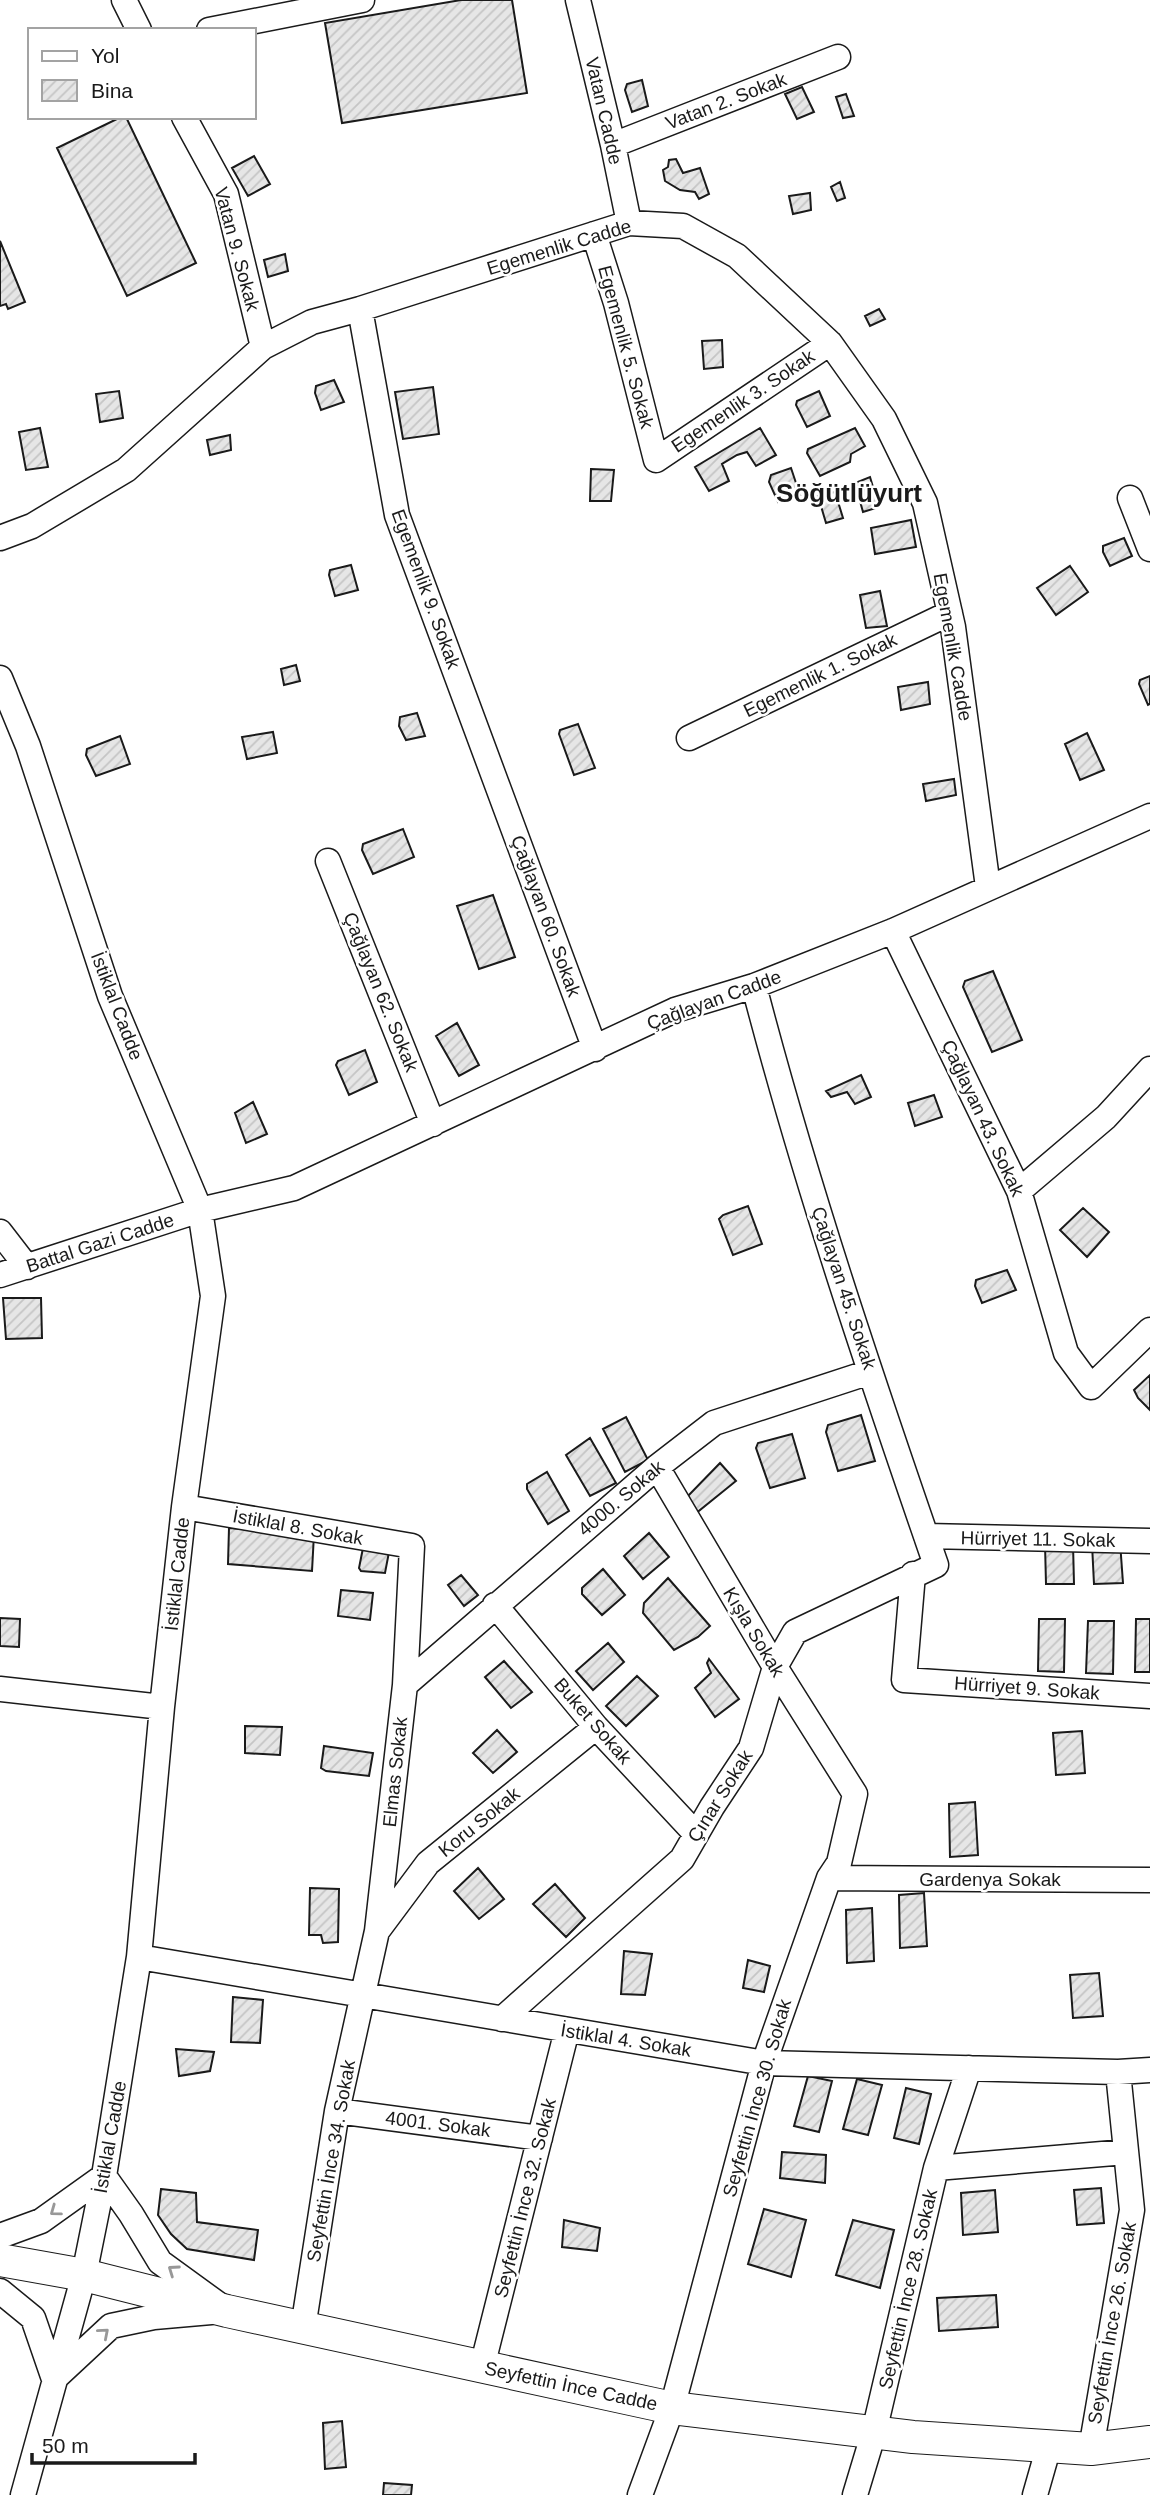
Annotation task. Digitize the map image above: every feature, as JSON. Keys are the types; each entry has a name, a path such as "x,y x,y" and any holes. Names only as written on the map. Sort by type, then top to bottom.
{"main road":[{"name":"Seyfettin İnce Cadde","path":"0,2260 84,2275 227,2311 672,2408 874,2432 1091,2449 1150,2442"}],"street":[{"path":"124,0 138,28"},
{"path":"219,28 362,0"},
{"name":"Vatan Cadde","path":"578,0 629,223"},
{"name":"Vatan 2. Sokak","path":"613,145 838,57"},
{"name":"Vatan 9. Sokak","path":"185,119 226,194 263,347"},
{"name":"Egemenlik Cadde","path":"0,538 32,526 126,470 263,347 312,322 629,223 683,226 737,256 830,343 884,419 925,503 950,613 988,887"},
{"name":"Egemenlik 5. Sokak","path":"594,234 616,303 656,460"},
{"name":"Egemenlik 9. Sokak","path":"360,309 397,515 496,782"},
{"name":"Egemenlik 3. Sokak","path":"656,460 830,343"},
{"path":"1130,498 1150,549"},
{"name":"Egemenlik 1. Sokak","path":"689,738 950,613"},
{"name":"İstiklal Cadde","path":"0,678 28,746 110,996 200,1210 214,1296 184,1507 139,1957 104,2176 84,2275 23,2495"},
{"name":"Çağlayan 60. Sokak","path":"496,782 596,1049"},
{"name":"Çağlayan Cadde","path":"200,1210 294,1188 675,1010 754,986 893,931 1150,816"},
{"name":"Çağlayan 62. Sokak","path":"328,861 433,1124"},
{"name":"Çağlayan 43. Sokak","path":"893,931 1019,1191 1066,1353 1091,1387 1150,1330"},
{"name":"Çağlayan 45. Sokak","path":"754,986 785,1104 870,1371 936,1565 913,1574"},
{"path":"1019,1191 1106,1117 1150,1069"},
{"name":"Battal Gazi Cadde","path":"0,1275 200,1210"},
{"path":"0,1232 27,1267"},
{"name":"4000. Sokak","path":"405,1685 657,1467 714,1423 870,1371"},
{"name":"Kışla Sokak","path":"657,1467 775,1667 855,1794"},
{"name":"İstiklal 8. Sokak","path":"184,1507 412,1546"},
{"name":"Hürriyet 11. Sokak","path":"926,1536 1150,1541"},
{"name":"Elmas Sokak","path":"363,1996 377,1931 405,1685 412,1546"},
{"name":"Çınar Sokak","path":"502,2019 682,1858 695,1833 751,1748 775,1667 795,1632 913,1574"},
{"name":"Hürriyet 9. Sokak","path":"913,1574 904,1680 1150,1696"},
{"name":"Buket Sokak","path":"495,1605 596,1727 695,1833"},
{"path":"0,1689 162,1707"},
{"name":"Koru Sokak","path":"377,1931 428,1863 596,1727"},
{"name":"Seyfettin İnce 30. Sokak","path":"640,2495 672,2408 764,2063 829,1878 839,1863 855,1794"},
{"name":"Gardenya Sokak","path":"829,1878 1150,1880"},
{"name":"İstiklal 4. Sokak","path":"139,1957 764,2063 1118,2072 1150,2070"},
{"name":"Seyfettin İnce 34. Sokak","path":"303,2328 337,2111 363,1996"},
{"name":"Seyfettin İnce 32. Sokak","path":"482,2367 567,2030"},
{"path":"936,2168 969,2068"},
{"name":"Seyfettin İnce 26. Sokak","path":"1091,2449 1132,2210 1118,2072"},
{"name":"4001. Sokak","path":"337,2111 540,2138"},
{"name":"Seyfettin İnce 28. Sokak","path":"855,2495 874,2432 936,2168 1126,2152"},
{"path":"0,2236 41,2221 104,2176 160,2262 227,2311"},
{"path":"0,2291 33,2318 54,2379 111,2326 154,2317 227,2311"},
{"path":"1035,2495 1049,2446"}],"building":[{"path":"461,0 512,0 527,93 342,123 325,23"},
{"path":"642,80 648,106 632,112 625,90 627,84"},
{"path":"802,87 814,112 797,119 785,94"},
{"path":"846,94 854,116 843,118 836,97"},
{"path":"117,119 127,119 196,263 127,296 57,148"},
{"path":"254,156 270,184 248,196 232,168"},
{"path":"676,159 683,173 700,168 709,194 699,199 695,192 680,190 665,181 663,170 668,167 669,160"},
{"path":"840,182 845,198 837,201 831,187"},
{"path":"810,193 811,210 793,214 789,196"},
{"path":"0,241 25,302 8,309 6,304 0,306"},
{"path":"285,254 288,271 268,277 264,260"},
{"path":"879,309 885,319 870,326 865,316"},
{"path":"722,340 723,367 704,369 702,341"},
{"path":"334,380 344,402 321,410 315,393 316,386"},
{"path":"433,387 439,434 403,439 395,392"},
{"path":"119,391 123,418 100,422 96,394"},
{"path":"819,391 830,416 807,427 796,405 797,401"},
{"path":"40,428 48,467 26,470 19,432"},
{"path":"760,428 776,455 756,466 747,452 737,455 722,464 729,481 709,491 695,467"},
{"path":"855,428 865,446 851,454 850,462 820,476 807,453 808,449"},
{"path":"230,435 231,450 210,455 207,440"},
{"path":"791,468 800,495 778,502 769,482 771,475"},
{"path":"591,469 614,470 611,501 590,501"},
{"path":"870,477 879,507 863,512 855,483"},
{"path":"835,492 843,518 826,523 818,496"},
{"path":"911,520 916,547 875,554 871,528"},
{"path":"1124,538 1132,556 1110,566 1103,546"},
{"path":"351,565 358,590 335,596 330,570"},
{"path":"1070,566 1088,592 1056,615 1037,588"},
{"path":"880,591 887,626 866,628 860,595"},
{"path":"296,665 300,681 284,685 281,669"},
{"path":"1150,676 1148,705 1139,684 1140,680"},
{"path":"928,682 930,704 901,710 898,687"},
{"path":"417,713 425,736 406,740 399,726 400,717"},
{"path":"578,724 595,768 574,775 559,734 560,730"},
{"path":"273,732 277,753 247,759 242,737"},
{"path":"1087,733 1104,770 1080,780 1065,744"},
{"path":"120,736 130,764 96,776 86,755 87,749"},
{"path":"954,779 956,795 926,801 923,784"},
{"path":"403,829 414,857 373,874 362,850 363,844"},
{"path":"493,895 515,957 479,969 457,906"},
{"path":"993,971 1022,1040 992,1052 963,987 965,981"},
{"path":"457,1023 479,1065 459,1076 436,1036"},
{"path":"365,1050 377,1082 349,1095 336,1065 338,1061"},
{"path":"861,1075 871,1097 855,1104 847,1092 831,1097 826,1091"},
{"path":"934,1095 942,1117 915,1126 908,1103"},
{"path":"253,1102 267,1134 246,1143 235,1113"},
{"path":"748,1206 762,1244 733,1255 719,1219"},
{"path":"1083,1208 1109,1232 1087,1257 1060,1230"},
{"path":"1007,1270 1016,1290 982,1303 975,1286 976,1280"},
{"path":"3,1298 41,1298 42,1338 6,1339"},
{"path":"1150,1375 1150,1410 1134,1390"},
{"path":"861,1415 875,1461 838,1471 826,1432 828,1425"},
{"path":"626,1417 648,1460 625,1472 603,1429"},
{"path":"792,1434 805,1478 770,1488 756,1448 758,1443"},
{"path":"590,1438 616,1483 590,1496 566,1455"},
{"path":"720,1463 736,1481 695,1514 684,1500"},
{"path":"547,1472 569,1511 548,1524 527,1489 527,1484"},
{"path":"229,1528 314,1534 312,1571 228,1564"},
{"path":"649,1533 669,1557 643,1579 624,1556"},
{"path":"1120,1542 1123,1583 1094,1584 1092,1544"},
{"path":"1045,1544 1073,1544 1074,1584 1046,1584"},
{"path":"363,1548 389,1552 385,1573 361,1571 359,1568"},
{"path":"603,1569 625,1595 602,1615 582,1594 582,1588"},
{"path":"461,1575 478,1595 464,1606 448,1585"},
{"path":"668,1578 710,1626 698,1637 674,1650 643,1613 644,1603"},
{"path":"341,1590 373,1593 370,1620 338,1616"},
{"path":"0,1618 20,1619 19,1647 0,1646"},
{"path":"1039,1619 1065,1619 1064,1672 1038,1671"},
{"path":"1136,1619 1150,1619 1150,1672 1135,1672"},
{"path":"1088,1621 1114,1621 1113,1674 1086,1673"},
{"path":"608,1643 624,1662 593,1690 576,1671"},
{"path":"709,1659 739,1699 715,1717 695,1688 711,1673 707,1663"},
{"path":"504,1661 532,1692 511,1708 485,1677"},
{"path":"637,1676 658,1696 626,1726 606,1706"},
{"path":"245,1726 282,1727 280,1755 245,1753"},
{"path":"497,1730 517,1752 493,1773 473,1753"},
{"path":"1082,1731 1085,1773 1056,1775 1053,1733"},
{"path":"324,1746 373,1753 369,1776 326,1771 321,1768"},
{"path":"975,1802 978,1855 950,1857 949,1804"},
{"path":"478,1868 504,1899 479,1919 454,1891"},
{"path":"555,1884 585,1918 566,1937 533,1904"},
{"path":"310,1888 339,1889 338,1942 323,1943 321,1935 309,1935"},
{"path":"924,1893 927,1946 900,1948 899,1895"},
{"path":"872,1908 874,1961 847,1963 846,1910"},
{"path":"624,1951 652,1954 645,1995 621,1994"},
{"path":"748,1960 770,1966 764,1992 743,1988"},
{"path":"1099,1973 1103,2016 1073,2018 1070,1975"},
{"path":"233,1997 263,2000 260,2043 231,2042"},
{"path":"176,2049 214,2052 210,2071 179,2076"},
{"path":"808,2076 832,2081 819,2132 794,2126"},
{"path":"857,2079 882,2085 868,2135 843,2129"},
{"path":"906,2088 931,2094 919,2144 894,2138"},
{"path":"782,2152 826,2155 825,2183 780,2178"},
{"path":"1101,2188 1104,2223 1077,2225 1074,2190"},
{"path":"161,2189 196,2193 197,2222 258,2230 254,2260 187,2249 171,2234 158,2215"},
{"path":"995,2190 998,2232 963,2235 961,2193"},
{"path":"764,2209 806,2220 791,2277 748,2264"},
{"path":"564,2220 600,2228 597,2251 562,2247"},
{"path":"853,2220 894,2230 880,2288 836,2275"},
{"path":"996,2295 998,2327 939,2331 937,2298"},
{"path":"342,2421 346,2467 325,2469 323,2423"},
{"path":"384,2483 412,2485 411,2495 383,2495"}],"district":[{"name":"Söğütlüyurt","path":"849,493"}]}
